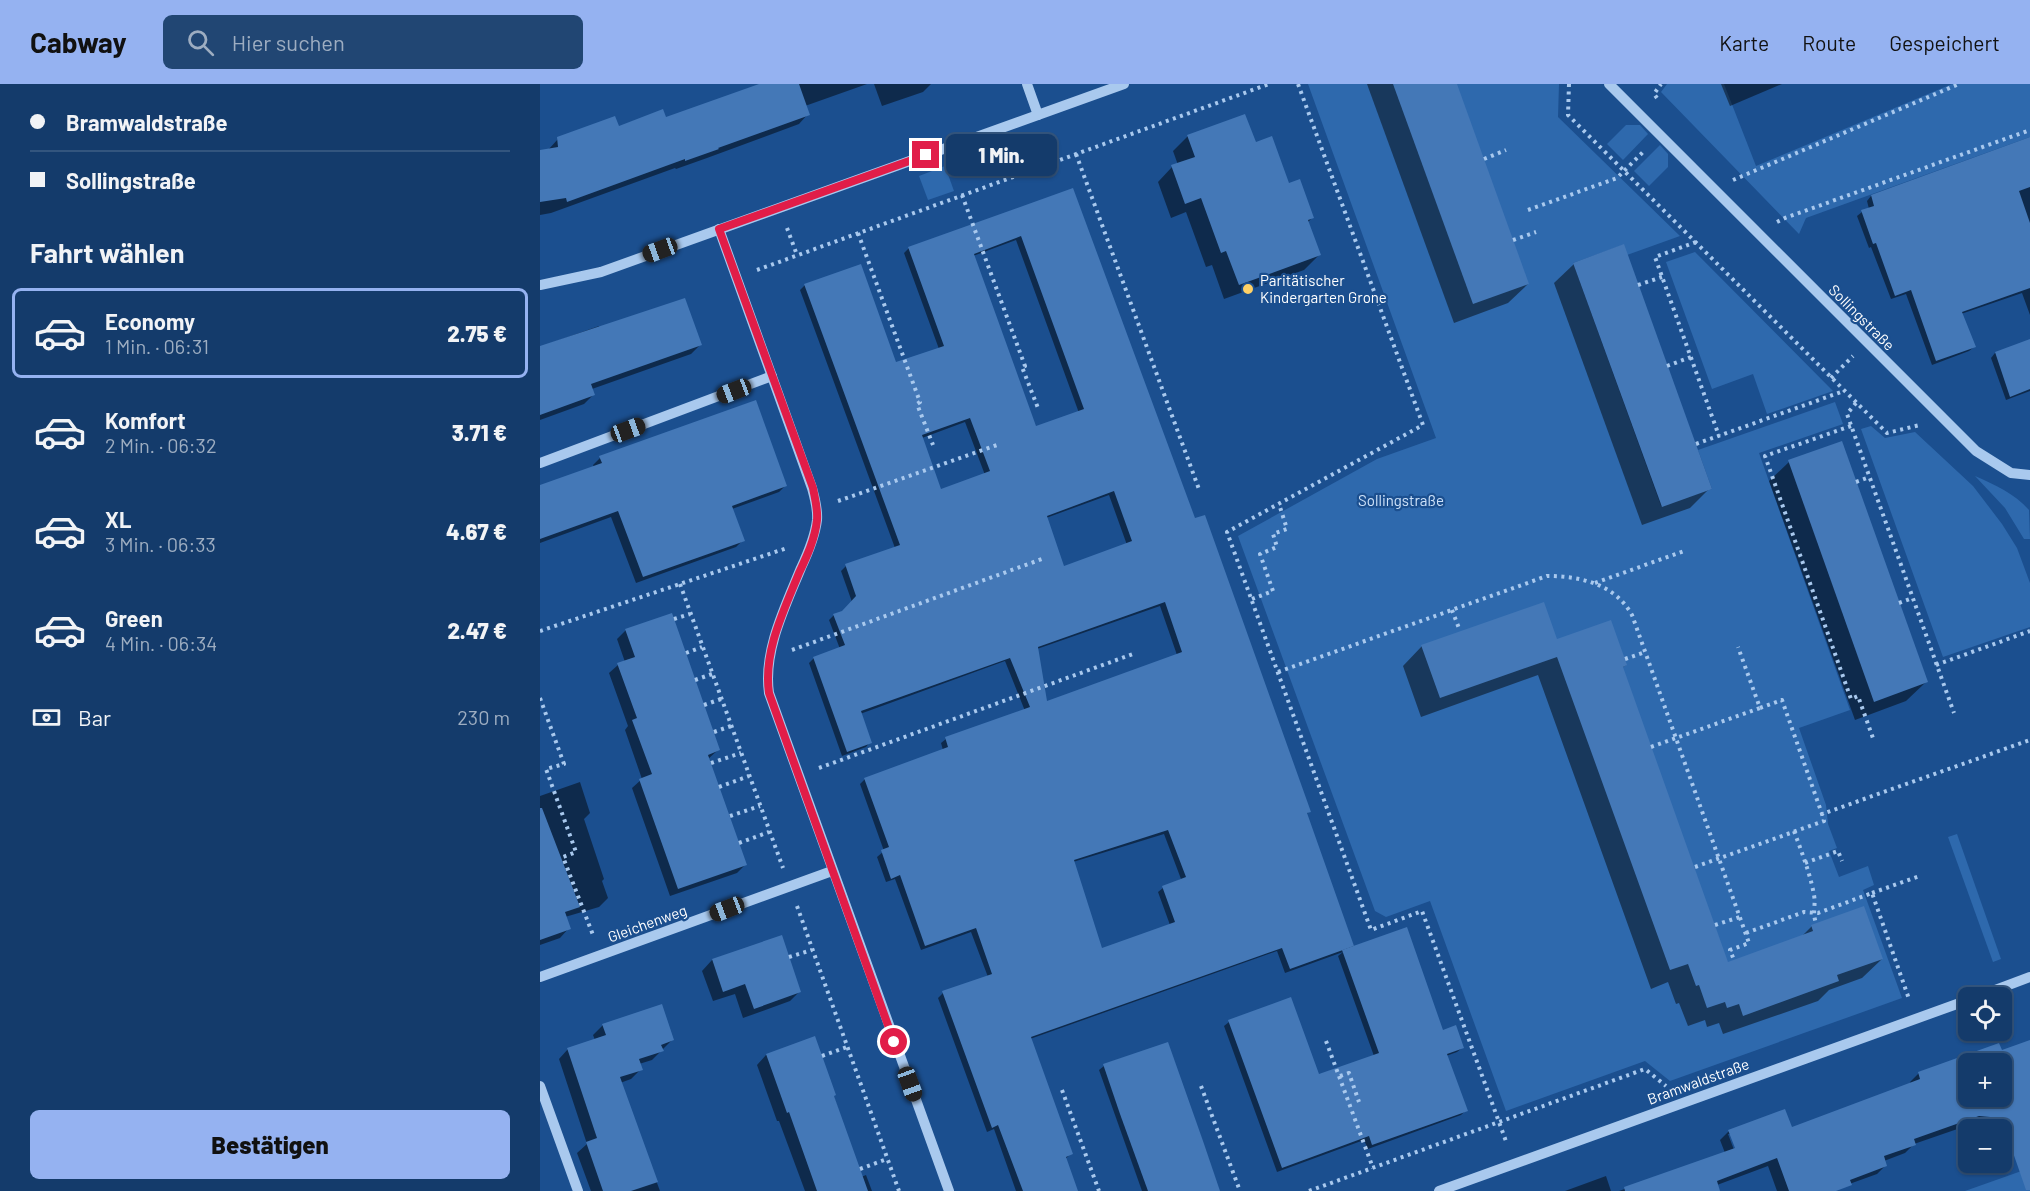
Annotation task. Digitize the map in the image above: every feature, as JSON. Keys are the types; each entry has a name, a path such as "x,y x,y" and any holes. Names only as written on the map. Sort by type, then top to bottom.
{"street":[{"path":"1027,84 1038,115"},
{"path":"540,285 601,272 1124,84"},
{"name":"Sollingstraße","path":"1609,84 1976,451 2011,472 2030,475"},
{"path":"719,229 813,488 817,509 814,539 786,604 769,659 767,681 769,693 949,1191"},
{"path":"540,463 772,376"},
{"name":"Gleichenweg","path":"540,977 832,871"},
{"path":"2003,987 2030,977"},
{"name":"Bramwaldstraße","path":"1439,1191 1958,1004"},
{"path":"540,1086 578,1191"}],"path":[{"path":"736,277 1269,84"},
{"path":"1298,84 1423,425 1227,532 1371,930 1422,911 1514,1164"},
{"path":"1569,84 1568,115 1887,433 1942,419"},
{"path":"1661,84 1654,94 1662,102"},
{"path":"1713,188 1959,84"},
{"path":"1758,234 1785,218 2030,130"},
{"path":"1528,210 1617,178 1660,135"},
{"path":"1484,159 1506,150"},
{"path":"1076,154 1200,492"},
{"path":"962,195 1038,408"},
{"path":"780,207 797,255"},
{"path":"1514,240 1536,231"},
{"path":"858,233 920,402 917,404 933,445"},
{"path":"1696,242 1655,257 1719,436"},
{"path":"1638,285 1662,277"},
{"path":"1831,378 1867,343"},
{"path":"1667,366 1691,357"},
{"path":"1696,444 1844,390"},
{"path":"1856,403 1847,414 1954,713"},
{"path":"1851,426 1765,456 1851,699 1858,696 1874,741"},
{"path":"817,509 1000,444"},
{"path":"1856,482 1870,477"},
{"path":"1252,599 1273,591 1260,554 1277,547 1273,534 1287,529 1279,504"},
{"path":"540,632 814,539"},
{"path":"1594,583 1684,551"},
{"path":"769,659 1042,559"},
{"path":"1278,672 1547,576 1569,576 1594,583 1613,593 1627,606 1645,652 1746,933 1749,943 1730,950 1734,960"},
{"path":"1899,603 1913,598"},
{"path":"1452,610 1460,631"},
{"path":"674,619 690,614"},
{"path":"1936,665 2030,632"},
{"path":"686,653 702,647"},
{"path":"1738,647 1760,708"},
{"path":"1625,659 1645,652"},
{"path":"798,776 1133,654"},
{"path":"695,680 712,674"},
{"path":"540,698 564,764 546,769 576,852 563,857 601,956"},
{"path":"704,705 721,699"},
{"path":"1652,747 1782,700 1824,821 1695,867"},
{"path":"714,732 731,726"},
{"path":"1822,814 2030,740"},
{"path":"711,763 741,753"},
{"path":"719,787 749,776"},
{"path":"730,816 760,806"},
{"path":"1794,831 1815,901 1813,912 1816,923"},
{"path":"739,843 769,832"},
{"path":"1805,863 1838,851 1842,861"},
{"path":"1746,933 1804,912 1818,913 1920,876"},
{"path":"1872,893 1917,1019"},
{"path":"1715,925 1740,916"},
{"path":"789,957 812,950"},
{"path":"1326,1041 1373,1168"},
{"path":"822,1056 847,1047"},
{"path":"1309,1191 1645,1069 1685,1102"},
{"path":"1339,1076 1348,1073 1359,1102"},
{"path":"1201,1086 1240,1191"},
{"path":"1062,1090 1099,1191"},
{"path":"860,1169 887,1160"}],"green space":[{"path":"1308,84 1559,84 1558,117 1680,236 1627,255 1623,245 1573,263 1661,506 1712,489 1698,450 1835,402 1843,424 1759,453 1850,710 1799,728 1826,805 1828,824 1837,848 1829,851 1839,877 1868,866 1874,885 1863,890 1902,998 1670,1081 1645,1061 1506,1111 1430,901 1386,917 1375,911 1238,536 1377,459 1436,438"},
{"path":"1667,84 1724,84 1756,166 1952,84 2030,84 2030,137 1806,218 1799,234 1661,92"},
{"path":"1626,125 1640,125 1648,134 1623,160 1607,144"},
{"path":"1660,145 1668,154 1668,167 1649,186 1634,171"},
{"path":"945,166 954,191 928,200 919,176"},
{"path":"1695,252 1833,391 1767,414 1753,374 1712,389 1666,262"},
{"path":"1871,426 1885,438 1915,432 1973,486 2017,548 2030,583 2030,627 1943,657 1861,429"},
{"path":"1975,476 2011,494 2029,510 2030,539 2024,539 2005,508"},
{"path":"1957,834 2001,959 1993,962 1948,837"},
{"path":"2030,1168 2030,1191 1965,1191"}],"building":[{"path":"759,84 799,84 810,115 567,202 566,198 540,202 540,150 558,147 557,137 615,116 619,126 663,109 666,117"},
{"path":"1393,84 1457,84 1529,284 1473,304"},
{"path":"1245,114 1256,142 1272,136 1289,183 1300,179 1314,218 1308,220 1321,255 1239,285 1226,251 1221,253 1201,198 1185,204 1171,165 1195,157 1187,135"},
{"path":"2030,137 2030,187 2019,191 2030,223 2030,288 1962,312 1976,347 1936,361 1911,290 1895,296 1876,243 1873,244 1861,210 1874,206 1871,195"},
{"path":"1073,188 1195,518 1205,515 1311,812 1307,813 1354,946 1290,969 1282,948 1031,1037 1073,1154 1066,1157 1078,1191 1023,1191 998,1125 992,1128 942,991 992,974 976,928 925,946 900,875 891,879 881,850 889,847 864,778 948,747 945,737 1030,707 1010,658 861,711 872,743 847,752 813,657 845,645 833,614 842,611 856,596 845,564 900,545 804,284 861,264 896,362 944,346 908,247","holes":["1021,236 1084,409 1036,426 974,254","970,418 990,471 941,489 922,435","1114,491 1132,541 1064,566 1047,516","1165,602 1182,652 1047,701 1038,647","1168,830 1186,877 1162,886 1175,922 1102,948 1074,860"]},
{"path":"1624,244 1712,489 1662,507 1573,263"},
{"path":"685,298 702,345 591,384 595,395 540,415 540,346"},
{"path":"2030,339 2030,389 2010,397 1995,352"},
{"path":"756,400 787,486 732,506 745,541 643,577 618,511 540,539 540,485 602,463 599,456"},
{"path":"1842,441 1928,682 1874,702 1788,460"},
{"path":"1544,602 1557,639 1611,620 1627,665 1623,667 1728,962 1813,931 1811,925 1864,906 1883,959 1837,975 1839,981 1743,1016 1739,1004 1727,1008 1725,1002 1707,1008 1688,964 1670,970 1557,657 1440,698 1421,645"},
{"path":"672,613 720,750 708,755 747,865 678,889 639,779 652,774 632,720 637,718 617,663 635,657 625,629"},
{"path":"540,808 542,808 580,907 565,912 571,929 540,940"},
{"path":"1407,927 1443,1030 1456,1025 1464,1048 1447,1054 1468,1111 1372,1145 1369,1136 1282,1168 1228,1020 1291,997 1319,1074 1379,1053 1342,950"},
{"path":"782,935 801,992 754,1009 745,984 723,992 712,959"},
{"path":"662,1004 674,1040 661,1045 664,1051 639,1059 643,1070 620,1077 658,1182 631,1191 603,1191 586,1142 597,1138 567,1048 606,1035 602,1024"},
{"path":"815,1036 868,1191 817,1191 766,1054"},
{"path":"2030,1040 2030,1190 2026,1190 2012,1150 2012,1119 1979,1116 1958,1119 1958,1123 1914,1139 1916,1145 1884,1156 1887,1166 1850,1180 1852,1185 1836,1191 1789,1191 1777,1158 1717,1181 1720,1191 1625,1191 1624,1187 1735,1148 1728,1130 1785,1109 1792,1127 1920,1079 1918,1072 1958,1058 1958,1107 2012,1107 2012,1053 1971,1053 1999,1043 2002,1050"},
{"path":"1168,1042 1220,1191 1148,1191 1120,1114 1103,1064"}],"place":[{"name":"Paritätischer Kindergarten Grone","path":"1248,289"}],"route":[{"path":"894,1042 769,693 767,681 769,659 786,604 814,539 817,509 813,488 719,229 926,155"}]}
